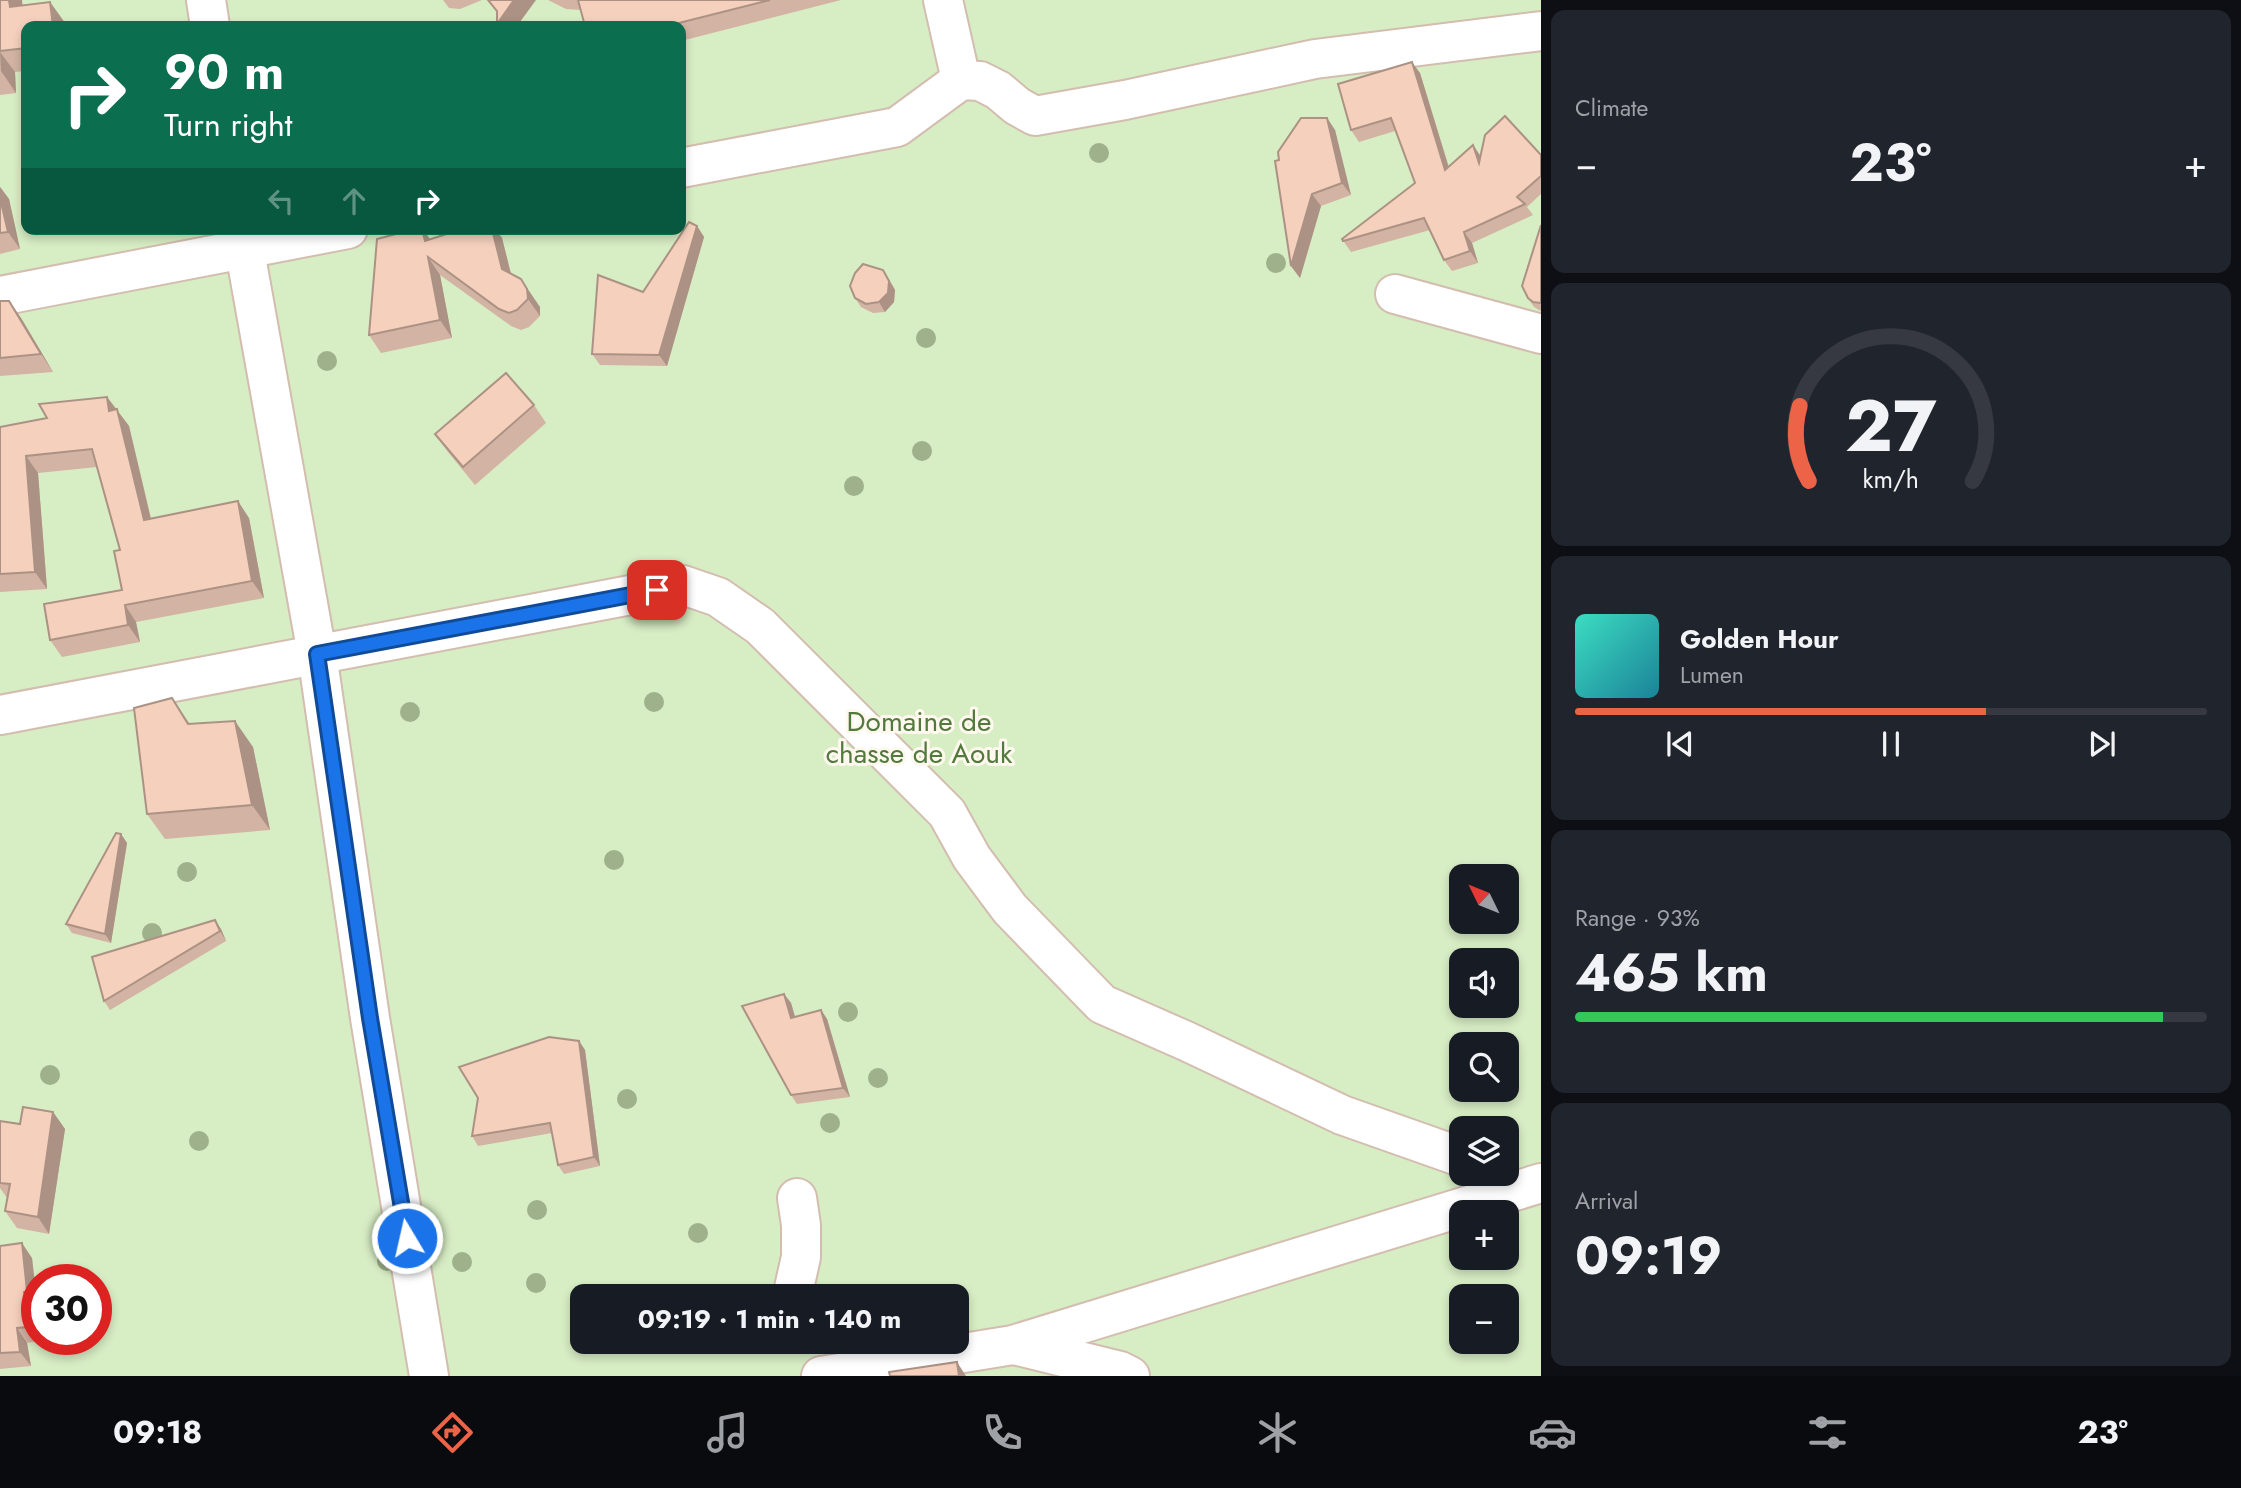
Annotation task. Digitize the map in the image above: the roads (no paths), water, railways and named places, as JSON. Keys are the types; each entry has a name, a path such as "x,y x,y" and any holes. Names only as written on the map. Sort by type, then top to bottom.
{"street":[{"path":"206,0 209,21"},
{"path":"943,0 961,80"},
{"path":"686,167 897,127 961,80 980,81 1035,116 1125,100 1315,59 1541,31"},
{"path":"0,296 242,239 284,235"},
{"path":"242,239 317,654 370,1018 429,1376"},
{"path":"1395,294 1541,334"},
{"path":"0,715 683,584 718,597 760,626 947,813 972,858 1010,909 1102,1004 1342,1115 1449,1153"},
{"path":"821,1376 1013,1345 1532,1182"},
{"path":"795,1284 801,1256 801,1225 797,1198"},
{"path":"969,1332 979,1332 1013,1345 1120,1371 1130,1376"}],"park label":[{"name":"Domaine de chasse de Aouk","path":"919,737"}]}
